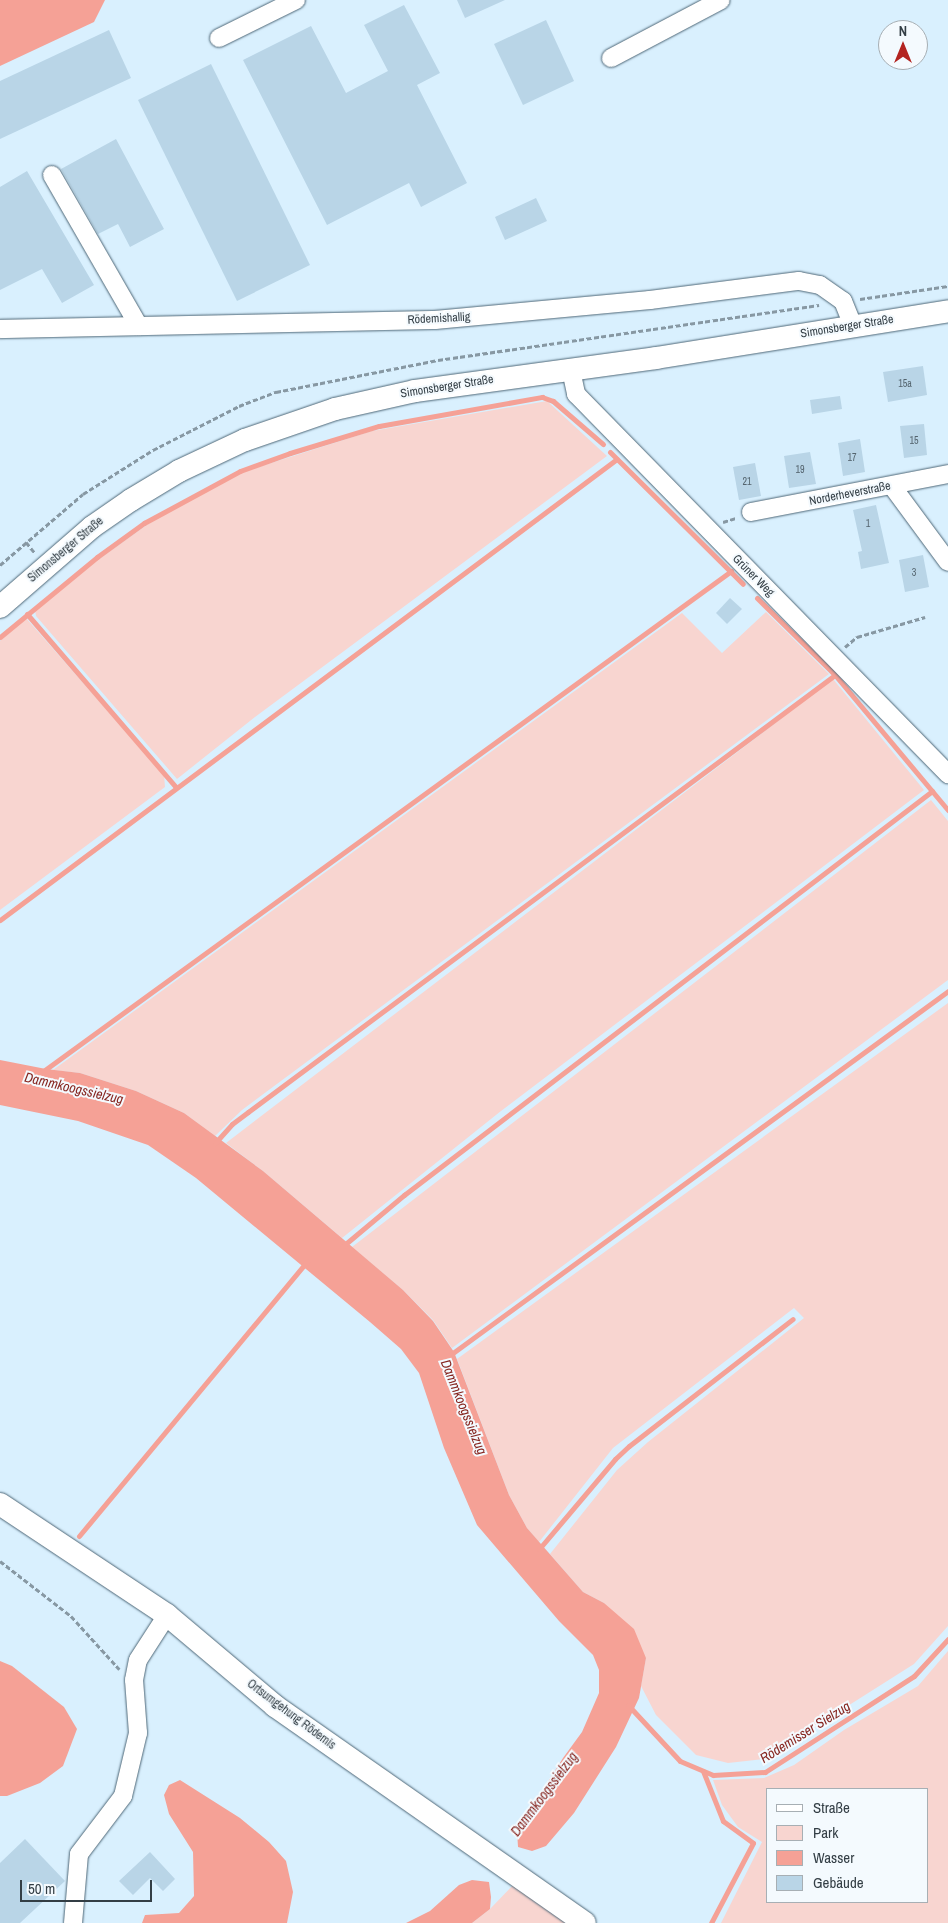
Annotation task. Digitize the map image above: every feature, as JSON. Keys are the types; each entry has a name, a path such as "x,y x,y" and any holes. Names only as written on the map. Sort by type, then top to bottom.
{"main road":[{"name":"Simonsberger Straße","path":"0,607 92,527 131,500 179,471 245,440 335,409 415,391 570,370 948,311"},
{"name":"Ortsumgehung Rödemis","path":"0,1504 167,1615 275,1706 585,1923"}],"street":[{"path":"219,38 296,0"},
{"path":"612,58 721,0"},
{"path":"52,175 140,326"},
{"name":"Rödemishallig","path":"0,329 434,320 650,300 799,281 820,285 843,301"},
{"path":"843,301 853,326"},
{"name":"Grüner Weg","path":"570,370 576,394 706,529 948,774"},
{"name":"Norderheverstraße","path":"751,512 948,474"},
{"path":"892,486 948,562"},
{"path":"73,1923 79,1854 123,1796 138,1733 134,1680 138,1660 167,1615"}],"path":[{"path":"843,301 948,286"},
{"path":"706,529 751,512"},
{"path":"833,657 857,636 925,617"},
{"path":"0,1561 71,1616 120,1670 134,1680"}],"green space":[{"path":"547,401 607,456 255,717 177,779 36,616 35,610 88,567 158,517 243,472 372,431"},
{"path":"766,612 829,674 242,1110 215,1136 184,1113 136,1091 80,1073 53,1070 682,613 722,653"},
{"path":"26,618 164,775 165,787 0,910 0,641"},
{"path":"833,679 924,790 501,1111 342,1238 263,1171 226,1143"},
{"path":"931,800 948,821 948,980 452,1348 433,1320 403,1290 352,1247"},
{"path":"948,1003 948,1626 914,1664 764,1759 728,1763 696,1755 656,1715 641,1686 646,1658 604,1603 583,1592 550,1554 617,1470 648,1442 804,1318 794,1308 613,1448 539,1542 527,1528 509,1495 457,1359"},
{"path":"948,1651 948,1923 721,1923 762,1842 738,1827 722,1805 713,1780 764,1778 794,1765 844,1730 918,1686"},
{"path":"517,1881 575,1923 472,1923 490,1909"}],"water":[{"path":"0,0 105,0 94,22 0,66"},
{"name":"Dammkoogssielzug","path":"0,1060 46,1069 80,1073 136,1091 184,1113 263,1171 403,1290 433,1321 454,1352 509,1495 527,1528 583,1592 604,1603 634,1629 646,1658 639,1698 616,1747 574,1813 546,1846 532,1851 518,1847 517,1831 563,1758 582,1732 599,1693 599,1670 593,1655 559,1621 477,1525 444,1448 419,1373 401,1349 370,1322 196,1178 148,1145 78,1121 0,1105"},
{"path":"0,1661 12,1666 64,1707 77,1729 63,1766 40,1783 7,1796 0,1796"},
{"path":"180,1780 240,1818 269,1842 286,1861 293,1892 287,1923 142,1923 145,1915 179,1913 194,1896 193,1852 169,1814 164,1795 169,1785"},
{"path":"472,1880 489,1882 491,1897 490,1909 472,1923 406,1923 430,1911 459,1885"}],"building":[{"path":"457,0 505,0 465,18"},
{"path":"404,5 440,73 417,85 467,183 421,207 409,183 327,225 243,60 311,26 346,93 388,71 364,25"},
{"path":"546,20 574,81 523,105 494,44"},
{"path":"109,30 131,78 0,139 0,81"},
{"path":"211,64 310,265 237,301 138,100"},
{"path":"116,139 164,229 130,247 118,224 98,234 61,169"},
{"path":"27,171 94,285 62,303 42,269 0,290 0,187"},
{"path":"536,198 547,221 505,240 495,217"},
{"path":"923,366 927,395 888,402 883,372"},
{"path":"840,396 842,409 812,414 810,400"},
{"path":"924,424 927,455 904,458 900,426"},
{"path":"860,439 865,472 843,476 838,443"},
{"path":"810,452 816,484 789,488 784,456"},
{"path":"755,463 761,496 739,500 733,467"},
{"path":"876,505 889,563 861,569 858,552 862,551 853,510"},
{"path":"923,555 929,587 905,592 899,560"},
{"path":"730,598 742,609 727,624 716,613"},
{"path":"25,1839 65,1881 20,1923 0,1923 0,1863"},
{"path":"150,1852 175,1879 163,1891 150,1878 133,1895 119,1881"}],"waterway":[{"path":"0,637 97,557 144,523 240,471 290,453 379,426 542,397 553,401 603,444"},
{"path":"610,452 743,584"},
{"path":"0,920 617,459"},
{"name":"Dammkoogssielzug","path":"42,1072 731,571"},
{"path":"757,598 835,675 948,810"},
{"path":"27,614 176,787"},
{"path":"215,1143 232,1124 835,675"},
{"path":"343,1246 404,1195 932,791"},
{"name":"Dammkoogssielzug","path":"450,1355 948,991"},
{"path":"79,1536 307,1261"},
{"path":"539,1549 615,1459 629,1446 793,1319"},
{"name":"Rödemisser Sielzug","path":"628,1705 680,1761 713,1775 765,1772 914,1676 948,1639"},
{"path":"703,1771 723,1821 753,1843 711,1923"}]}
